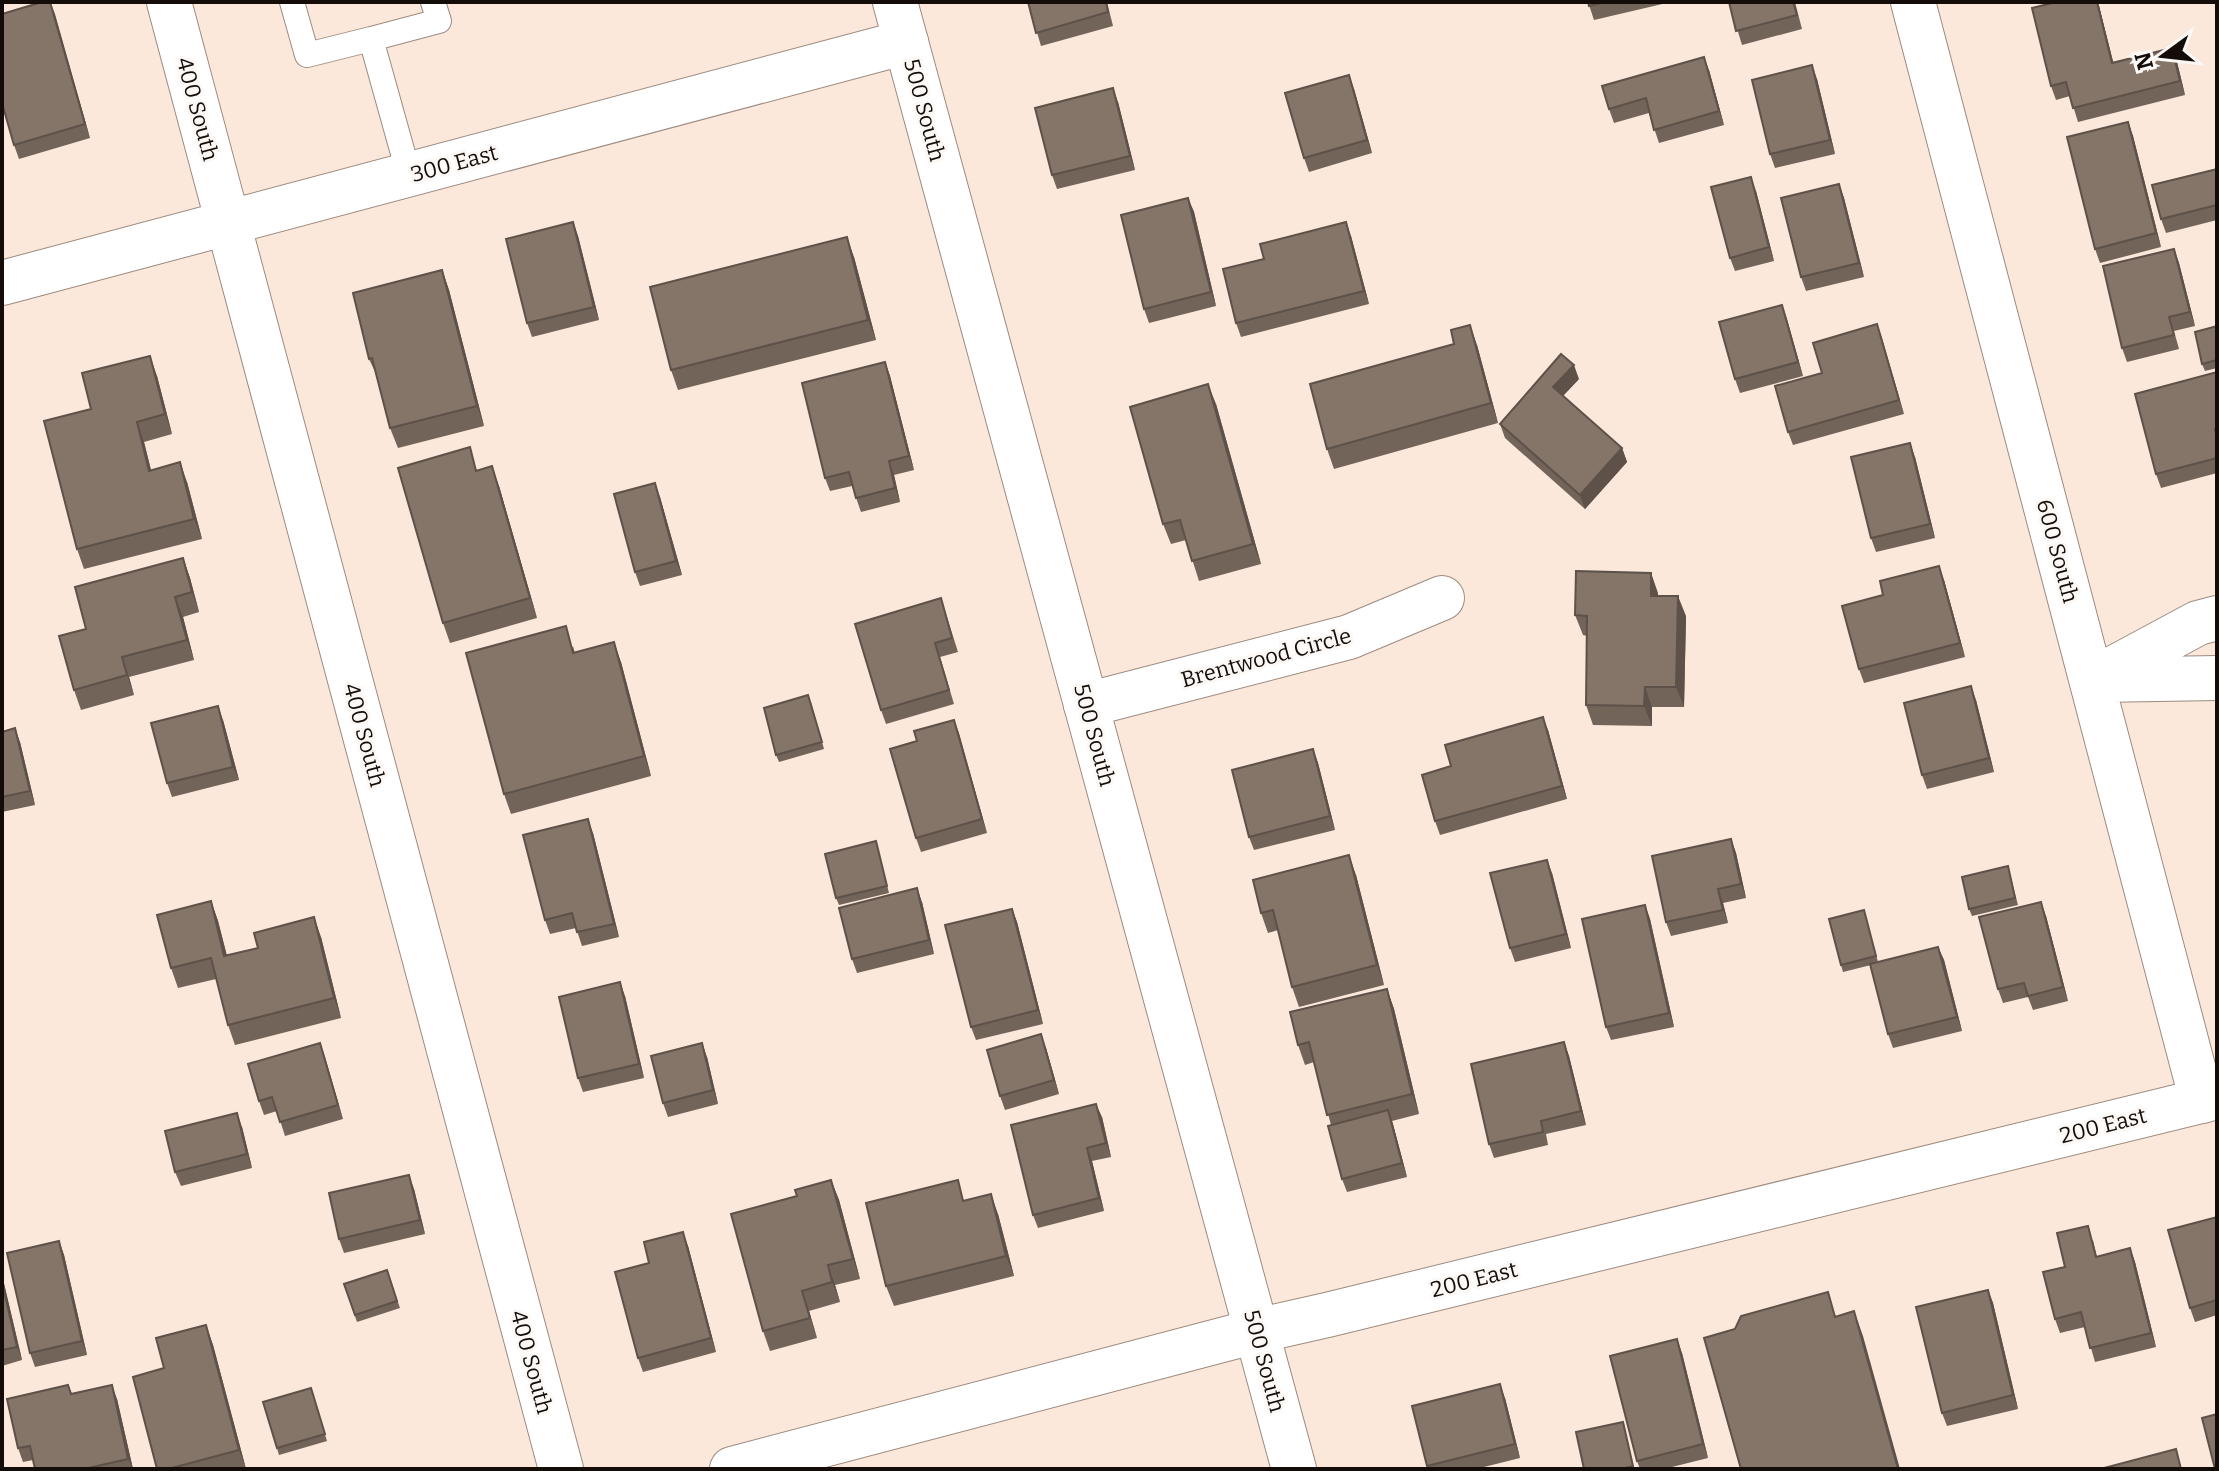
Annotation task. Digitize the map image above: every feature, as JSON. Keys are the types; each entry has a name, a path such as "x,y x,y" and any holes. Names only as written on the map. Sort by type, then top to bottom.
{"street":[{"name":"400 South","path":"169,2 561,1469"},
{"name":"600 South","path":"1913,2 2092,680 2210,1099"},
{"name":"300 East","path":"2,283 409,175 901,22"},
{"name":"500 South","path":"901,22 1294,1469"},
{"name":"Brentwood Circle","path":"1086,705 1349,637 1442,598"},
{"path":"2092,680 2198,623 2217,618"},
{"path":"2092,680 2217,678"},
{"name":"200 East","path":"732,1469 807,1459 1256,1331 2210,1099"}],"lane":[{"path":"292,2 307,55 439,21 433,2"},
{"path":"371,39 409,175"}],"building":[{"path":"50,2 85,124 14,145 2,103 2,14"},
{"path":"1028,2 1106,2 1108,12 1036,33"},
{"path":"1729,2 1793,2 1797,15 1736,31"},
{"path":"2056,2 2097,2 2112,63 2172,48 2180,81 2073,108 2066,82 2051,86 2032,8"},
{"path":"1704,57 1719,111 1654,130 1646,98 1609,109 1602,86"},
{"path":"1812,65 1830,140 1770,154 1752,80"},
{"path":"1349,75 1367,140 1304,158 1285,93"},
{"path":"1113,88 1130,156 1052,175 1035,108"},
{"path":"2128,122 2156,233 2095,249 2067,137"},
{"path":"2217,169 2217,205 2161,219 2152,185"},
{"path":"1751,177 1769,247 1730,258 1711,187"},
{"path":"1839,184 1859,263 1801,277 1781,198"},
{"path":"1188,198 1211,292 1144,309 1121,215"},
{"path":"573,222 594,307 527,323 506,239"},
{"path":"1346,222 1364,291 1236,323 1223,269 1264,259 1260,244"},
{"path":"847,237 868,320 671,370 650,287"},
{"path":"2174,249 2190,312 2169,317 2174,335 2122,348 2103,266"},
{"path":"442,270 477,406 390,428 353,293"},
{"path":"1782,305 1798,362 1735,379 1719,322"},
{"path":"1877,324 1899,400 1788,432 1775,386 1822,373 1813,343"},
{"path":"1470,325 1491,403 1327,449 1310,384 1454,344 1451,330"},
{"path":"2217,326 2217,360 2202,364 2195,332"},
{"path":"1561,354 1574,365 1553,387 1622,448 1580,495 1500,424"},
{"path":"150,356 165,414 137,422 149,471 180,462 194,519 77,549 44,421 91,409 82,373"},
{"path":"885,362 909,456 889,461 895,488 856,498 849,472 825,478 802,383"},
{"path":"2217,372 2217,458 2156,474 2135,394"},
{"path":"1208,384 1253,544 1192,561 1180,520 1163,524 1130,407"},
{"path":"1910,443 1930,524 1871,538 1851,457"},
{"path":"470,447 476,471 492,466 530,598 443,623 398,468"},
{"path":"655,483 676,561 635,572 614,494"},
{"path":"183,558 192,592 175,597 187,640 122,657 127,675 74,690 59,636 86,629 75,587"},
{"path":"1939,566 1960,643 1859,669 1842,606 1883,595 1880,581"},
{"path":"1576,571 1651,573 1651,596 1678,596 1676,687 1645,687 1644,706 1586,705 1587,616 1575,615"},
{"path":"941,598 952,638 935,643 949,690 881,710 855,624"},
{"path":"566,626 573,653 614,642 644,756 504,794 466,653"},
{"path":"1971,686 1989,758 1922,775 1904,703"},
{"path":"808,695 822,742 776,755 764,708"},
{"path":"218,706 233,767 167,783 151,723"},
{"path":"1543,717 1562,786 1435,821 1422,775 1451,766 1445,745"},
{"path":"954,720 982,819 916,838 890,749 917,741 914,731"},
{"path":"15,728 30,791 2,797 2,732"},
{"path":"1313,749 1330,816 1249,837 1232,770"},
{"path":"588,819 614,924 577,932 572,913 545,920 523,835"},
{"path":"1731,839 1741,884 1718,889 1723,910 1666,922 1652,856"},
{"path":"876,841 887,886 836,898 825,854"},
{"path":"1349,855 1377,965 1292,987 1273,910 1261,913 1253,880"},
{"path":"1547,860 1566,934 1510,948 1490,873"},
{"path":"2008,866 2015,898 1969,909 1962,877"},
{"path":"917,888 929,940 852,959 839,908"},
{"path":"211,901 224,956 258,948 254,933 314,917 334,998 228,1025 211,958 171,968 157,915"},
{"path":"2041,902 2063,987 2028,996 2024,983 1998,989 1979,917"},
{"path":"1645,905 1669,1013 1606,1027 1582,919"},
{"path":"1012,909 1038,1010 971,1027 945,925"},
{"path":"1864,910 1876,956 1841,965 1829,919"},
{"path":"1938,947 1957,1017 1888,1034 1870,964"},
{"path":"620,982 639,1064 578,1078 559,997"},
{"path":"1387,989 1412,1094 1327,1115 1309,1042 1298,1045 1290,1012"},
{"path":"1041,1034 1054,1080 1000,1096 987,1050"},
{"path":"1564,1042 1581,1111 1541,1121 1543,1132 1489,1144 1471,1064"},
{"path":"320,1043 338,1105 280,1122 272,1097 259,1101 248,1064"},
{"path":"702,1043 713,1090 663,1103 651,1056"},
{"path":"1096,1104 1106,1143 1087,1148 1099,1198 1033,1215 1011,1125"},
{"path":"1388,1110 1402,1163 1342,1179 1328,1126"},
{"path":"237,1113 247,1154 175,1172 165,1131"},
{"path":"409,1175 420,1220 339,1239 329,1193"},
{"path":"831,1180 853,1259 828,1265 832,1282 802,1291 810,1318 763,1331 731,1214 797,1196 795,1190"},
{"path":"958,1180 963,1201 991,1194 1006,1256 886,1286 866,1203"},
{"path":"2217,1217 2217,1300 2190,1308 2168,1230"},
{"path":"2088,1226 2096,1257 2130,1248 2151,1333 2090,1348 2081,1312 2055,1319 2043,1272 2065,1267 2057,1233"},
{"path":"683,1232 711,1338 638,1358 615,1272 649,1263 644,1242"},
{"path":"59,1241 82,1341 30,1353 7,1253"},
{"path":"387,1270 397,1301 355,1315 344,1284"},
{"path":"2,1282 17,1347 2,1350"},
{"path":"1988,1290 2013,1395 1942,1413 1916,1307"},
{"path":"1828,1292 1835,1317 1854,1311 1898,1469 1741,1469 1704,1338 1735,1329 1741,1316"},
{"path":"206,1325 239,1450 168,1469 157,1469 133,1377 164,1368 156,1338"},
{"path":"1677,1339 1703,1444 1637,1461 1610,1356"},
{"path":"1500,1384 1515,1444 1427,1466 1412,1406"},
{"path":"68,1385 71,1394 112,1385 128,1459 84,1469 35,1469 30,1446 18,1448 7,1399"},
{"path":"311,1388 325,1434 277,1448 263,1402"},
{"path":"2217,1414 2217,1469 2215,1469 2202,1418"},
{"path":"1623,1422 1633,1466 1584,1469 1576,1432"},
{"path":"2176,1449 2181,1469 2104,1469 2104,1468"}]}
